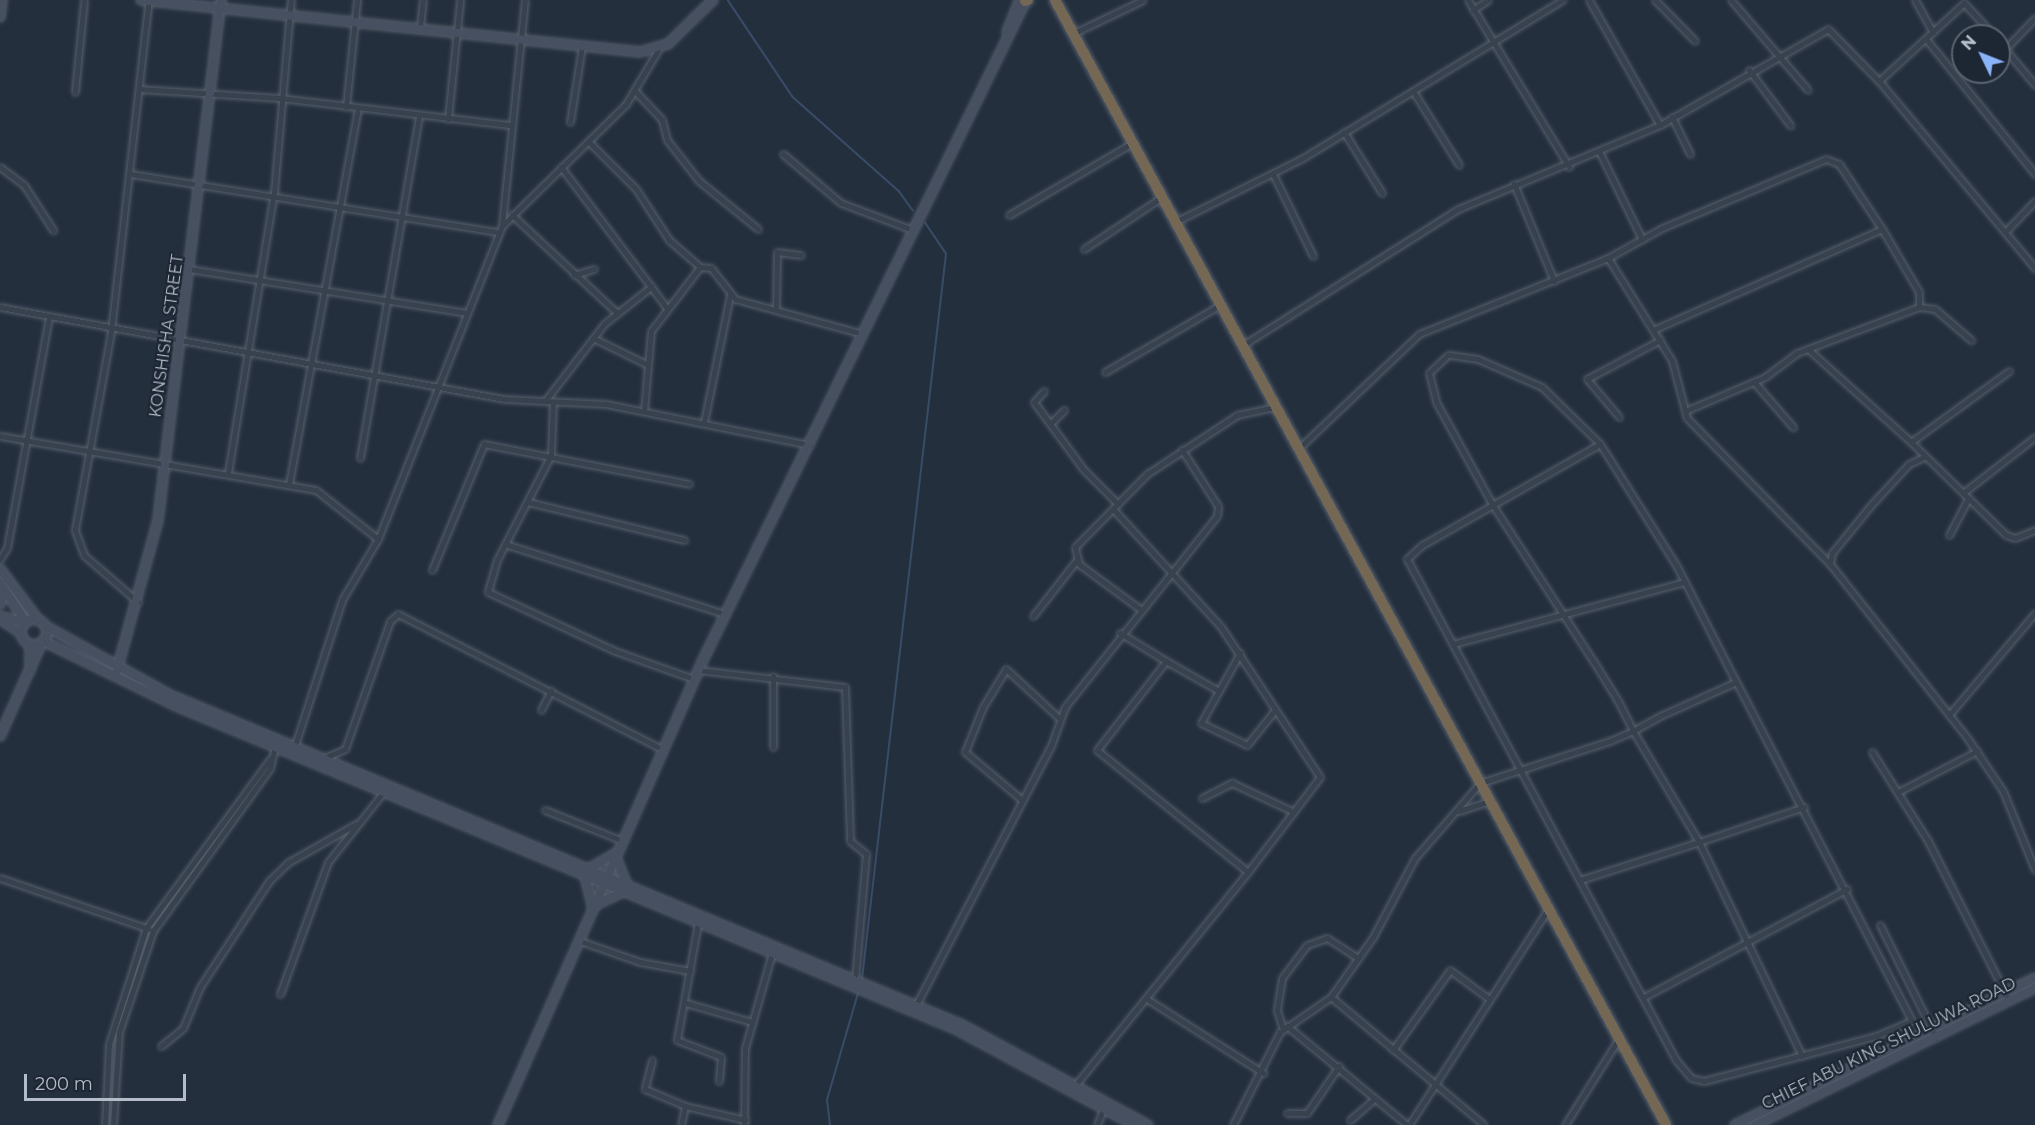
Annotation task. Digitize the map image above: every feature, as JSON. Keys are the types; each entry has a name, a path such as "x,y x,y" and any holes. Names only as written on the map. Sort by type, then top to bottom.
{"highway":[{"path":"1055,1 1666,1125"}],"street":[{"path":"0,16 2,0"},
{"path":"75,92 84,0"},
{"path":"141,0 420,27 582,46 658,50"},
{"path":"139,603 84,555 75,539 111,331 131,174 149,0"},
{"name":"KONSHISHA STREET","path":"117,670 139,603 165,464 178,342 202,182 221,0"},
{"path":"228,472 250,354 274,193 280,98 291,0"},
{"path":"346,106 357,0"},
{"path":"420,27 423,0"},
{"path":"448,119 460,0"},
{"path":"295,746 342,600 378,539 500,229 509,126 525,0"},
{"path":"500,229 636,93 658,50 713,0"},
{"path":"1072,34 1143,0"},
{"path":"1468,0 1569,167"},
{"path":"1473,10 1488,0"},
{"path":"1175,222 1272,174 1563,0"},
{"path":"1589,0 1660,125"},
{"path":"1655,0 1695,41"},
{"path":"1731,0 1808,90"},
{"path":"1915,0 1933,32"},
{"path":"498,1125 698,670 811,445 1023,1"},
{"path":"1879,81 1965,3 1983,24"},
{"path":"2011,43 2035,18"},
{"path":"1242,346 1406,237 1514,184 1569,167 1660,125 1749,70 1830,29 1879,81 2035,268"},
{"path":"1926,39 2035,174"},
{"path":"570,122 582,46"},
{"path":"2011,56 2035,85"},
{"path":"1749,70 1791,125"},
{"path":"139,89 280,98 509,126"},
{"path":"1413,91 1459,165"},
{"path":"636,93 662,120 667,140 699,181 759,229"},
{"path":"289,484 313,366 338,206 358,108"},
{"path":"360,458 419,116"},
{"path":"1672,117 1690,154"},
{"path":"1344,132 1382,193"},
{"path":"588,141 636,189 669,240 700,267 711,268 730,295 863,334"},
{"path":"1009,214 1132,143"},
{"path":"1600,153 1642,239"},
{"path":"783,154 841,202 913,230"},
{"path":"1298,449 1419,334 1608,258 1642,239 1826,159 1839,164 1882,230 1919,292 1919,307"},
{"path":"0,167 24,185 53,230"},
{"path":"561,167 666,307"},
{"path":"131,174 202,182 338,206 500,229"},
{"path":"1272,174 1313,256"},
{"path":"1514,184 1554,281"},
{"path":"1084,249 1162,197"},
{"path":"2006,231 2035,201"},
{"path":"512,215 616,312"},
{"path":"1655,329 1882,230"},
{"path":"776,309 777,252 801,255"},
{"path":"1608,258 1655,329 1672,361 1685,411 1830,564 1977,751 2016,815 2035,870"},
{"path":"644,411 646,364 651,331 666,307 700,267"},
{"path":"189,269 466,313"},
{"path":"574,275 594,269"},
{"path":"545,401 616,312 652,286"},
{"path":"704,422 730,295"},
{"path":"1105,372 1220,305"},
{"path":"0,307 111,331 313,366 440,384 504,399 644,411 811,445"},
{"path":"1685,411 1754,382 1808,349 1919,307 1932,308 1971,340"},
{"path":"0,559 7,548 24,440 49,318"},
{"path":"593,338 646,364"},
{"path":"1619,417 1587,379 1660,340"},
{"path":"1817,354 1818,345"},
{"path":"1808,349 1817,354 2011,538 2035,530"},
{"path":"1600,444 1492,504 1407,557 1580,880 1691,1078 1722,1078 1802,1056 1912,1021 1847,889 1685,582 1600,444 1542,387 1478,359 1458,354 1439,359 1429,373 1431,389 1492,504 1565,616 1699,842 1802,1056"},
{"path":"1911,442 2009,371"},
{"path":"1754,382 1793,427"},
{"path":"1044,391 1033,401 1169,574 1205,607 1239,653 1320,778 1147,999 1077,1083"},
{"path":"553,402 551,455 505,544 488,587 493,596 694,679"},
{"path":"1033,616 1076,561 1076,547 1147,474 1238,415 1275,406"},
{"path":"1050,424 1064,410"},
{"path":"0,436 165,464 228,472 289,484 322,493 378,539"},
{"path":"1963,493 2035,437"},
{"path":"432,570 482,446 551,455 689,484"},
{"path":"916,1005 1022,800 1060,718 1140,609 1219,509 1182,450"},
{"path":"1830,564 1832,553 1909,464 1917,450"},
{"path":"1909,464 1924,457"},
{"path":"1949,535 1968,499"},
{"path":"528,502 684,540"},
{"path":"505,544 725,614"},
{"path":"1821,555 1832,553"},
{"path":"1076,561 1140,609"},
{"path":"0,569 42,623 117,670 277,742 295,746 324,758 385,789"},
{"path":"1453,644 1565,616 1685,582"},
{"path":"2,587 26,623"},
{"path":"0,604 2,587"},
{"path":"1949,716 2035,613"},
{"path":"324,758 345,749 396,614 551,690 662,749"},
{"path":"0,618 26,623 42,623"},
{"path":"0,618 21,633 30,645 30,676"},
{"path":"21,633 26,623"},
{"path":"0,736 30,676 43,641 42,623"},
{"path":"1124,631 1166,661 1217,690"},
{"path":"30,645 43,641 605,881 916,1005 1077,1083 1148,1125"},
{"path":"1239,653 1200,721 1241,744 1249,743 1275,710"},
{"path":"1166,661 1097,750 1248,872"},
{"path":"1022,800 965,752 983,707 1007,669 1060,718"},
{"path":"698,670 773,676 845,687 850,841 866,854 855,981"},
{"path":"773,676 773,747"},
{"path":"1233,1125 1263,1073 1285,1027 1331,997 1358,958 1415,858 1480,783 1633,730 1736,682"},
{"path":"541,710 551,690"},
{"path":"113,1125 118,1032 153,931 270,759 277,742"},
{"path":"1898,792 1977,751"},
{"path":"1872,752 1898,792 2007,997"},
{"path":"105,1125 113,1023 146,928 270,759"},
{"path":"1202,798 1232,783 1294,812"},
{"path":"280,994 328,862 385,789"},
{"path":"1457,812 1490,800"},
{"path":"1580,880 1803,807"},
{"path":"545,810 623,841"},
{"path":"161,1046 183,1028 200,987 269,881 289,862 356,824"},
{"path":"616,854 625,889"},
{"path":"586,873 616,854"},
{"path":"586,873 593,908"},
{"path":"0,878 153,931"},
{"path":"593,908 625,889"},
{"path":"625,889 698,923 956,1029 1134,1125"},
{"path":"1644,997 1847,889"},
{"path":"1358,958 1327,938 1307,945 1290,964 1280,987 1277,1010 1285,1027 1296,1030 1408,1125 1436,1085 1488,998 1548,909"},
{"path":"698,923 686,1003 677,1040 721,1057 719,1082"},
{"path":"1880,925 1936,1038"},
{"path":"580,941 640,962 690,971"},
{"path":"652,1060 645,1089 685,1106 744,1123 746,1048 772,953"},
{"path":"1393,1050 1450,969 1488,998"},
{"path":"1734,1125 1932,1030 2007,997 2035,978"},
{"name":"CHIEF ABU KING SHULUWA ROAD","path":"1755,1125 1936,1038 2007,997 2035,988"},
{"path":"1331,997 1484,1125"},
{"path":"1147,999 1263,1073"},
{"path":"686,1003 752,1022"},
{"path":"1296,1020 1296,1030"},
{"path":"1565,1125 1619,1038"},
{"path":"1287,1113 1307,1113 1339,1066"},
{"path":"1350,1120 1375,1098"},
{"path":"681,1125 685,1106"},
{"path":"1097,1125 1104,1107"}],"waterway":[{"path":"728,0 793,97 899,191 913,210"},
{"path":"862,979 946,254 925,223"},
{"path":"830,1125 827,1100 858,993"}]}
